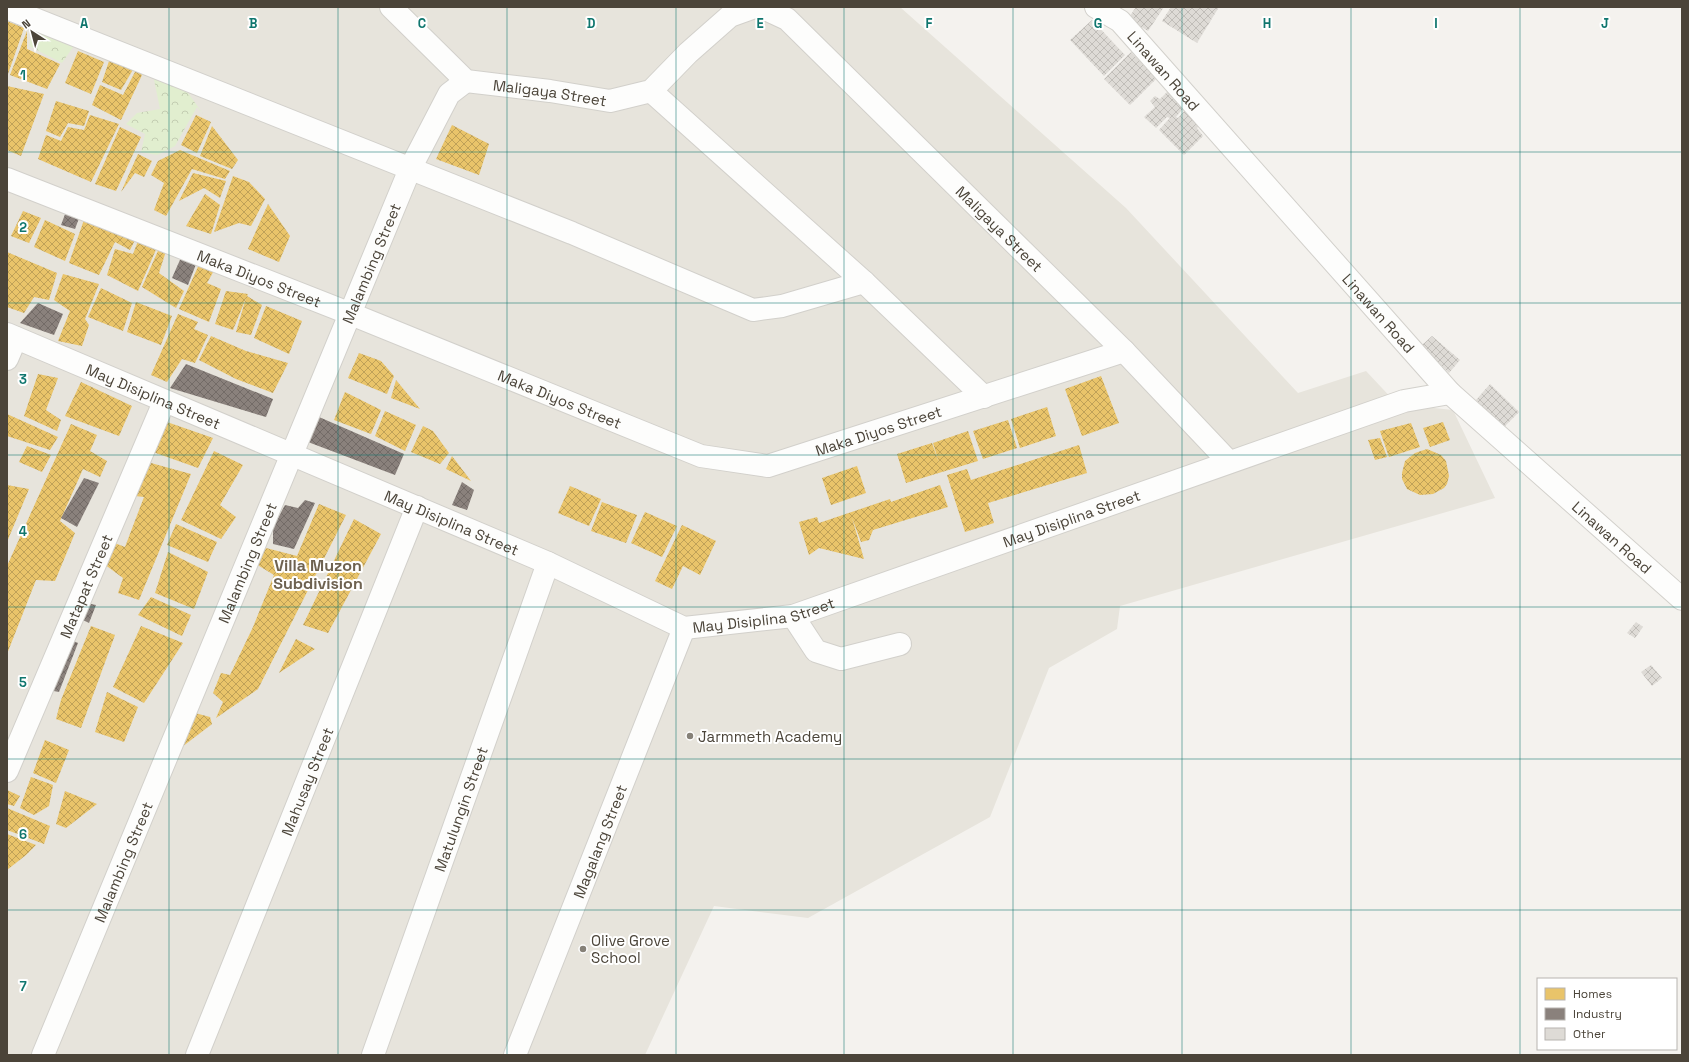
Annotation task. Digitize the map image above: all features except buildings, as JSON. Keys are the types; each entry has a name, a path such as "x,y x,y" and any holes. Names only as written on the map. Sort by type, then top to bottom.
{"street":[{"path":"391,7 466,81"},
{"path":"755,7 730,16 688,53 651,91 864,282 984,397"},
{"name":"Maligaya Street","path":"762,7 787,19 1124,351 1229,462"},
{"name":"Linawan Road","path":"1096,7 1124,14 1450,393 1682,599"},
{"path":"7,8 572,233 753,310 782,306 864,282"},
{"name":"Maligaya Street","path":"466,81 550,91 610,102 651,91"},
{"name":"Malambing Street","path":"43,1055 410,169 449,94 466,81"},
{"name":"Maka Diyos Street","path":"7,179 351,314 701,456 768,466 1124,351"},
{"path":"7,359 11,336"},
{"name":"May Disiplina Street","path":"11,336 164,402 548,563 684,628 793,616 1404,401 1450,393"},
{"name":"Matapat Street","path":"7,771 164,402"},
{"name":"Mahusay Street","path":"197,1055 417,507"},
{"name":"Matulungin Street","path":"373,1055 548,563"},
{"path":"793,616 816,651 841,659 900,644"},
{"name":"Magalang Street","path":"515,1055 684,628"}],"shaded area":[{"name":"Villa Muzon Subdivision","path":"7,7 900,7 1126,208 1298,393 1366,371 1397,404 1453,410 1495,498 1120,606 1117,629 1049,668 990,817 808,918 714,906 645,1055 7,1055"}],"green space":[{"path":"35,21 78,40 62,63 29,46"},
{"path":"152,70 179,80 203,114 197,107 175,146 157,155 141,152 145,134 126,124 137,113 160,109"}],"place":[{"name":"Jarmmeth Academy","path":"690,736"},
{"name":"Olive Grove School","path":"583,949"}],"district":[{"name":"Villa Muzon Subdivision","path":"318,574"}]}
